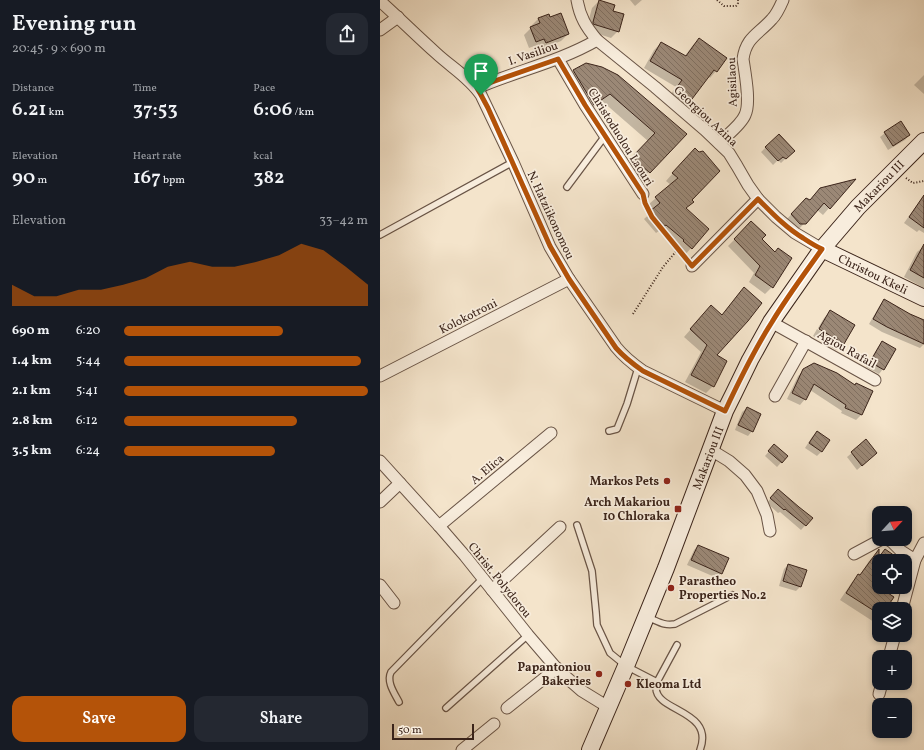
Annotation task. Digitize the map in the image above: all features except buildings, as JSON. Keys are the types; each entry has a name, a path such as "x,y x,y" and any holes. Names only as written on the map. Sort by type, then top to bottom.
{"main road":[{"name":"Makariou III","path":"592,748 666,568 725,411 750,360 771,322 822,249 858,207 924,141"},
{"name":"Christou Kkeli","path":"822,249 924,298"}],"street":[{"name":"Georgiou Azina","path":"577,0 583,22 597,40 655,87 720,143 733,160 758,199 795,233 822,249"},
{"name":"Agisilaou","path":"720,143 742,120 747,111 747,95 743,58 746,45 772,20 783,0"},
{"name":"N. Hatziikonomou","path":"380,1 436,53 477,88 513,162 550,246 569,279 616,348 638,368 657,379 725,411"},
{"path":"380,30 398,17"},
{"name":"I. Vasiliou","path":"477,88 576,52 597,40"},
{"name":"Christoduolou Laouri","path":"558,59 585,105 643,194"},
{"path":"692,266 758,199"},
{"name":"Kolokotroni","path":"380,376 569,279"},
{"name":"Agiou Rafail","path":"771,322 875,380"},
{"name":"Agiou Rafail","path":"774,396 806,341"},
{"name":"A. Elica","path":"439,526 551,433"},
{"path":"711,450 729,461 744,475 757,491 770,531"},
{"name":"Christ. Polydorou","path":"380,460 439,526 528,635 557,668 582,691 608,707"},
{"path":"380,502 400,483"},
{"path":"492,590 560,527"},
{"path":"854,554 872,544"},
{"path":"896,546 915,560"},
{"path":"904,602 915,560 923,546"},
{"path":"380,585 394,603"},
{"path":"507,708 557,668"},
{"path":"879,694 880,690"},
{"path":"462,750 494,724"}],"lane":[{"path":"567,187 605,136"},
{"path":"380,235 513,162"},
{"path":"609,432 617,429 627,404 638,368"},
{"path":"577,525 592,570 597,625 610,653 626,666 658,682"},
{"path":"399,702 390,682 389,676 391,672 483,578"},
{"path":"646,616 663,624 675,624 732,595"},
{"path":"446,708 528,635"},
{"path":"677,645 656,688 659,698 692,718 699,725 702,731 703,741 700,750"}],"path":[{"path":"716,0 724,6 736,6 738,0"},
{"path":"895,170 913,183 924,181"},
{"name":"Christoduolou Laouri","path":"643,194 652,217 692,266"},
{"path":"633,314 663,267 678,249"}],"place":[{"name":"Markos Pets","path":"667,481"},
{"name":"Arch Makariou 10 Chloraka","path":"678,509"},
{"name":"Parastheo Properties No.2","path":"671,588"},
{"name":"Papantoniou Bakeries","path":"599,674"},
{"name":"Kleoma Ltd","path":"628,684"}],"route":[{"path":"558,59 585,105 643,194 645,203 652,217 692,266 758,199 795,233 822,249 771,322 750,360 725,411 643,371 616,348 559,263 481,95 477,88 558,59"}]}
